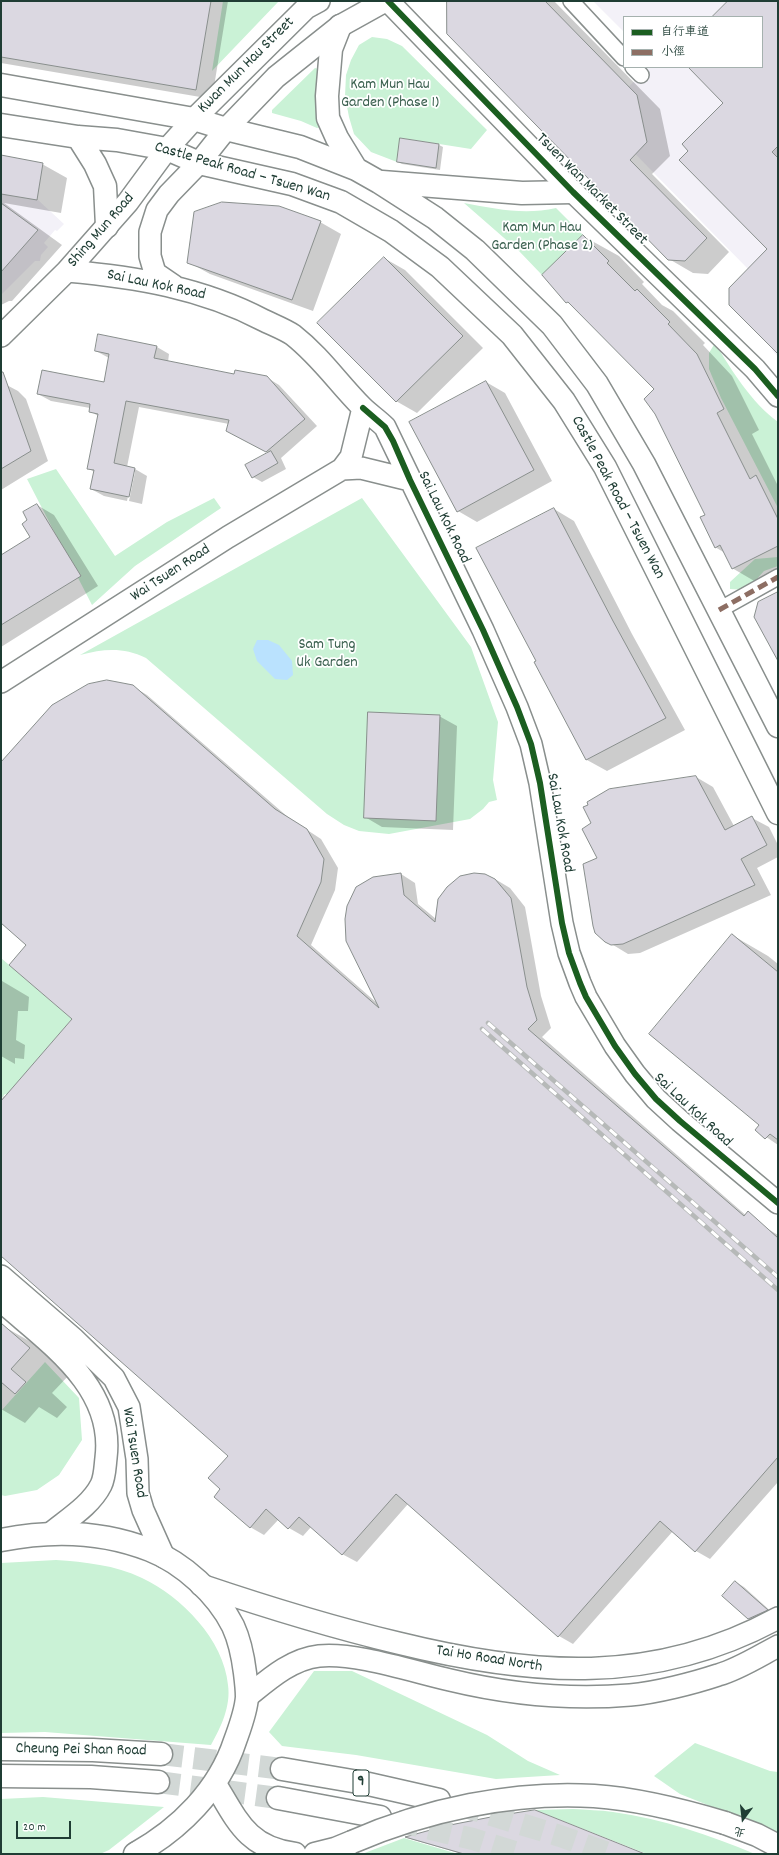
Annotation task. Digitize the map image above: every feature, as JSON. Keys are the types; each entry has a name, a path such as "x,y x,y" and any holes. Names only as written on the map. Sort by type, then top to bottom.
{"main road":[{"name":"Kwan Mun Hau Street","path":"199,163 226,129 276,77 340,26 385,1"},
{"name":"Tsuen Wan Market Street","path":"388,1 573,192 755,369 778,396"},
{"name":"Kwan Mun Hau Street","path":"194,119 312,3"},
{"path":"340,26 331,49 327,96 328,118 337,138 356,169"},
{"path":"1,85 194,119 226,129 300,147 356,169 379,182 435,218 475,250 552,325 597,384 644,464 778,726"},
{"name":"Shing Mun Road","path":"1,336 68,271 128,202 167,149 194,119"},
{"name":"Castle Peak Road – Tsuen Wan","path":"1,125 78,137 117,140 167,149 199,163 292,184 341,202 391,231 440,267 512,335 564,401 605,468 778,814"},
{"path":"78,137 95,164 105,186 106,226"},
{"name":"Shing Mun Road","path":"176,287 155,273 150,256 150,232 157,210 169,194 199,163"},
{"path":"379,182 522,193 573,192"},
{"name":"Sai Lau Kok Road","path":"68,271 120,276 176,287 195,292 244,310 291,334 320,359 362,408 385,427 483,630 518,707 531,744 540,783 562,923 570,953 586,997 615,1046 635,1074 656,1099 680,1122 778,1203"},
{"name":"Wai Tsuen Road","path":"1,682 228,537 342,469 351,457 362,408"},
{"name":"Wai Tsuen Road","path":"342,469 361,468 410,480"},
{"name":"Wai Tsuen Road","path":"1,1276 74,1339 114,1378 128,1407 137,1459 138,1493 143,1510 164,1557"},
{"name":"Wai Tsuen Road","path":"1,1301 66,1359 85,1380 96,1396 107,1432 107,1447 101,1484 90,1500 51,1533"},
{"path":"1,1540 35,1534 51,1533 90,1534 126,1542 164,1557 189,1574 218,1603 233,1626 242,1652 247,1697 240,1728 233,1749 215,1784 183,1820 164,1836 137,1854"},
{"name":"Tai Ho Road North","path":"201,1585 302,1618 438,1653 515,1666 579,1670 614,1668 661,1661 691,1654 722,1644 778,1618"},
{"name":"Tai Ho Road North","path":"247,1697 282,1670 294,1663 319,1656 343,1656 376,1662 490,1690 589,1696 631,1695 720,1675 778,1646"},
{"name":"Cheung Pei Shan Road","path":"1,1750 93,1750 161,1754"},
{"name":"9","path":"282,1769 364,1783 439,1800"},
{"name":"Cheung Pei Shan Road","path":"1,1776 91,1778 158,1782"},
{"path":"215,1784 238,1823 253,1839 267,1848 295,1854"},
{"path":"315,1854 335,1849 422,1817 499,1801 542,1796 595,1796 675,1809 725,1823 757,1835 778,1846"},
{"name":"9","path":"278,1798 380,1817"}],"street":[{"path":"570,1 623,57"},
{"path":"718,610 778,577"}],"shaded area":[{"path":"593,1 778,1 778,357 772,350 773,349 729,305 729,288 748,269 598,116 648,68 763,68 763,16 623,16 623,31"},
{"path":"1,155 43,163 37,199 64,224 57,231 55,230 44,243 48,247 41,255 40,261 35,261 1,295"}],"green space":[{"path":"223,1 279,1 212,71"},
{"name":"Kam Mun Hau Garden (Phase 1)","path":"372,37 387,39 402,46 487,130 471,149 401,138 397,162 371,152 354,134 345,96 346,75 351,60 359,45"},
{"path":"315,68 319,69 320,127 317,128 301,121 272,113 272,110"},
{"name":"Kam Mun Hau Garden (Phase 2)","path":"464,203 521,211 556,208 583,235 542,275 519,251"},
{"path":"715,343 735,375 751,396 778,422 778,508 721,398 709,369 709,353"},
{"path":"56,469 115,556 167,522 214,498 221,508 135,566 92,605 27,479"},
{"name":"Sam Tung Uk Garden","path":"362,498 471,647 498,722 493,780 497,800 489,802 483,809 470,819 389,834 359,831 344,825 327,814 146,658 138,654 113,650 97,651 80,655"},
{"path":"778,557 778,566 764,571 747,590 730,589 730,582 755,559"},
{"path":"1,958 72,1019 7,1095 5,1094 1,1099"},
{"path":"45,1362 79,1398 82,1440 59,1475 37,1490 5,1496 1,1495 1,1411"},
{"path":"56,1560 111,1567 142,1578 171,1596 198,1621 209,1636 225,1668 229,1693 227,1708 222,1724 211,1745 45,1732 1,1733 1,1563"},
{"path":"314,1671 352,1671 487,1735 528,1761 560,1775 496,1779 356,1755 282,1746 269,1732"},
{"path":"695,1743 770,1771 778,1772 778,1833 680,1794 654,1776"},
{"path":"43,1797 164,1807 109,1850 100,1854 1,1854 1,1799"},
{"path":"573,1809 608,1811 668,1823 721,1840 755,1854 647,1854 535,1810"},
{"path":"404,1838 458,1854 362,1854"}],"water":[{"path":"257,640 268,640 279,645 292,661 293,675 287,680 275,679 257,661 253,649"}],"building":[{"path":"1,1 211,1 196,90 1,57"},
{"path":"447,1 545,1 637,95 647,142 630,160 707,238 685,261 668,260 447,34"},
{"path":"728,1 778,1 778,146 772,152 778,158 778,354 729,305 729,288 767,249 679,160 688,151 682,144 723,103 689,68 763,68 763,16 713,16"},
{"path":"400,138 439,144 436,168 397,162"},
{"path":"1,155 43,163 37,200 1,194"},
{"path":"222,202 279,206 321,221 292,300 187,263 194,212"},
{"path":"1,203 38,230 1,272"},
{"path":"583,235 609,261 607,263 635,291 637,289 670,322 668,324 697,354 724,409 717,413 750,479 756,475 778,519 778,546 732,569 720,545 715,548 700,517 705,515 655,414 644,399 654,389 568,302 566,303 542,275"},
{"path":"384,257 463,336 396,402 317,323"},
{"path":"98,334 157,346 154,358 234,374 235,370 267,376 305,419 266,452 226,431 229,420 126,401 114,463 135,468 129,497 90,489 94,470 87,469 98,414 89,412 90,404 37,394 42,370 104,382 109,354 95,351"},
{"path":"1,372 3,372 31,451 1,469"},
{"path":"486,381 534,470 457,512 409,422"},
{"path":"271,451 278,463 252,478 245,465"},
{"path":"37,504 81,576 1,625 1,555 30,537 22,524 27,520 23,512"},
{"path":"554,508 666,718 586,760 534,662 536,661 476,548"},
{"path":"778,592 778,661 754,617 758,602"},
{"path":"107,680 133,685 275,809 307,829 324,859 321,882 297,936 379,1008 346,941 345,919 347,906 356,887 373,877 401,873 404,895 435,922 438,899 447,887 460,876 474,873 485,874 495,879 511,898 527,987 537,1020 528,1029 744,1216 748,1211 778,1238 778,1457 695,1552 660,1521 558,1637 396,1494 342,1555 299,1517 288,1529 266,1509 250,1528 214,1497 220,1489 208,1478 228,1456 1,1256 1,1101 72,1019 9,965 26,945 1,923 1,762 52,705 88,684"},
{"path":"368,712 440,715 436,821 364,818"},
{"path":"696,776 725,830 752,816 767,845 741,859 755,885 623,944 611,945 605,942 595,933 593,926 583,864 597,858 582,829 591,823 583,807 588,805 587,802 609,789"},
{"path":"732,934 778,972 778,1140 770,1134 765,1139 755,1130 759,1125 649,1034"},
{"path":"1,1323 30,1348 11,1369 26,1382 15,1394 1,1382"},
{"path":"735,1581 768,1610 748,1619 722,1596"},
{"path":"535,1810 645,1854 464,1854 405,1837 445,1826"}],"tunnel":[{"path":"161,1754 282,1769"},
{"path":"158,1782 278,1798"},
{"path":"459,1805 560,1836 611,1854"},
{"path":"397,1821 473,1839 521,1854"}],"railway":[{"path":"488,1023 778,1277"},
{"path":"482,1029 778,1290"}],"marked path":[{"path":"719,610 778,577"}],"cycle path":[{"path":"388,1 573,192 755,369 778,396"},
{"path":"363,408 385,427 393,441 410,480 483,630 517,707 531,744 540,783 562,923 569,953 586,997 615,1046 635,1074 656,1099 778,1203"}]}
